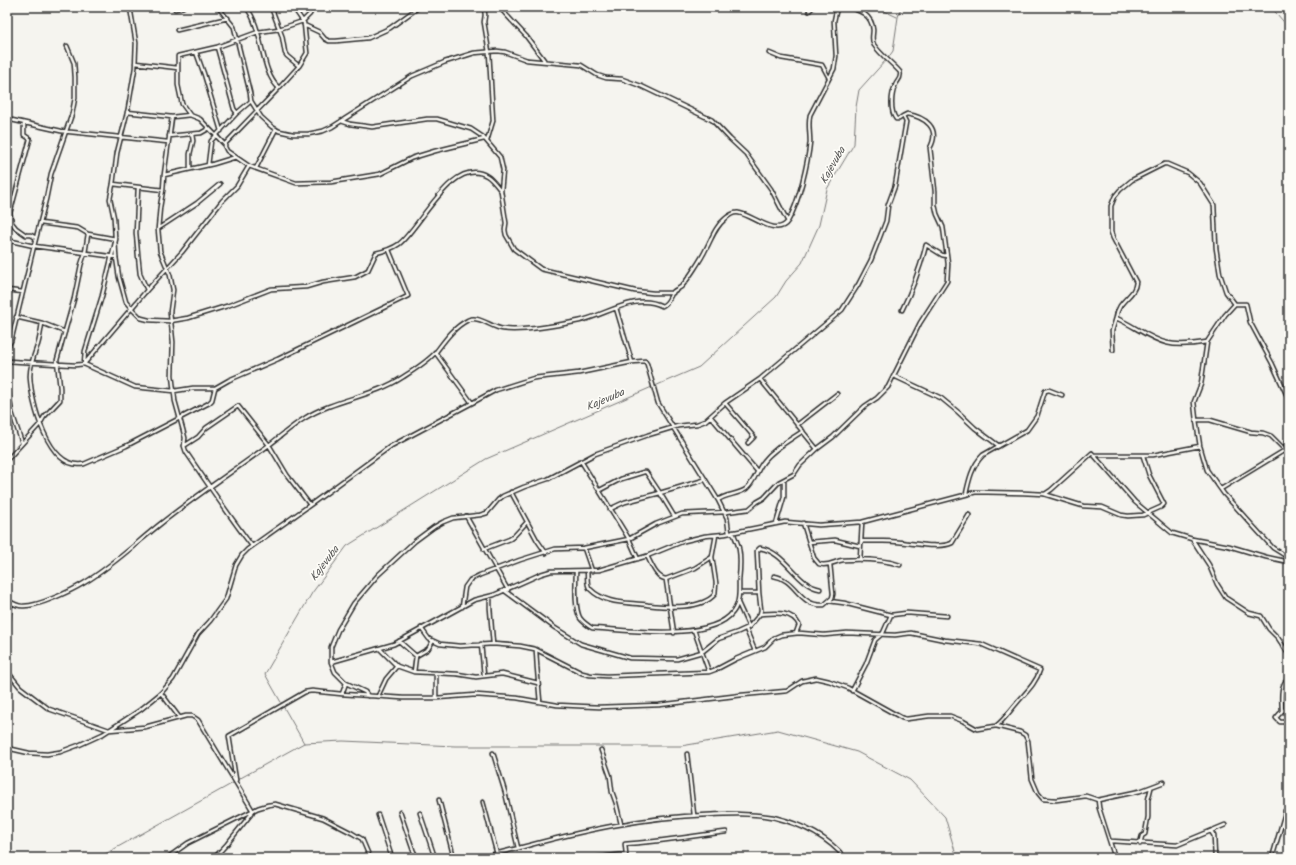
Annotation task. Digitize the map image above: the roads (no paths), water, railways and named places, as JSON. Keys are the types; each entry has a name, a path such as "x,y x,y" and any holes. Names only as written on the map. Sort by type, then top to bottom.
{"street":[{"path":"130,7 136,43 135,63 114,184 110,199 113,209 116,257 119,277 126,302 142,318 158,321 170,321 204,313 271,289 306,287 323,282 355,277 368,270 376,253 389,250 410,234 443,190 459,177 473,173 486,175 501,191"},
{"path":"175,9 183,7"},
{"path":"218,7 234,27 251,101 265,120 276,129 293,134 308,134 323,131 412,76 457,58 482,52 505,52 527,60 544,60 581,65 597,75 622,80 641,86 712,120 746,154 771,189 788,221"},
{"path":"246,7 256,25 269,74 274,84 279,88"},
{"path":"270,7 279,29 285,53 299,66"},
{"path":"293,7 304,23 319,32 329,41 368,38 390,28 419,7"},
{"path":"225,145 299,66 307,53 304,23 310,14 312,7"},
{"path":"484,7 484,22 489,52 493,121 486,140"},
{"path":"499,7 526,36 544,60"},
{"path":"810,11 813,7"},
{"path":"7,600 21,606 31,605 67,592 83,583 210,486 269,445 291,427 310,415 333,405 373,392 395,382 422,364 456,329 472,319 476,319 503,330 524,329 586,320 616,308 638,302 655,302 662,306 681,286 706,250 715,230 724,219 730,215 739,213 770,226 780,227 788,221 800,190 810,141 810,115 834,69 836,56 834,21 837,7"},
{"path":"462,606 465,587 473,578 555,549 584,548 629,539 674,516 749,509 764,498 778,482 784,481 794,474 800,465 817,449 833,437 865,406 878,398 888,387 920,323 947,281 947,256 942,227 935,205 935,191 930,148 934,142 934,132 925,120 907,114 899,119 896,119 893,115 892,108 894,87 900,78 900,72 874,45 872,40 873,29 869,19 860,10 848,7"},
{"path":"177,30 228,18"},
{"path":"190,115 182,104 178,85 178,56 217,47 258,32 304,23"},
{"path":"7,348 11,341 51,174 72,114 75,98 74,64 67,46"},
{"path":"217,47 232,104 236,113"},
{"path":"196,52 221,131"},
{"path":"770,53 781,58 822,65 829,78"},
{"path":"135,63 178,68"},
{"path":"208,165 211,141 236,113 251,101"},
{"path":"127,112 172,116 190,115 200,119 225,145 227,151 249,166 296,183 331,182 380,174 412,158 435,151 486,140"},
{"path":"172,116 158,229 160,251 172,281 173,290 170,312 172,342 171,364 179,418 185,438 184,446 186,452 216,497 252,546"},
{"path":"368,696 365,692 346,683 335,672 331,662 331,648 344,618 354,603 378,575 415,541 434,527 453,518 487,513 498,500 510,492 548,479 604,450 683,425 702,423 725,403 760,379 842,310 871,260 886,221 888,205 895,186 906,122 903,116"},
{"path":"7,119 65,131 168,142"},
{"path":"341,121 350,124 372,127 427,119 437,119 471,129 486,140 496,151 501,160 503,170 501,191 506,223 506,235 514,249 541,269 634,291 673,293"},
{"path":"24,123 24,134 30,139 10,213 12,224 16,228 26,235 31,235 36,238"},
{"path":"169,136 201,133 208,129"},
{"path":"256,168 276,129"},
{"path":"190,169 190,154 193,140 192,134"},
{"path":"164,175 236,157"},
{"path":"1113,350 1112,331 1119,306 1133,291 1136,282 1111,232 1111,206 1115,196 1132,180 1164,164 1181,170 1195,178 1213,201 1220,274 1226,292 1235,304"},
{"path":"84,364 203,227 222,201 237,186 249,166"},
{"path":"114,184 163,190"},
{"path":"158,229 197,203 220,184"},
{"path":"138,187 136,233 140,274 147,290"},
{"path":"40,224 78,228 88,234 116,239"},
{"path":"7,460 60,400 58,360 85,253 88,234"},
{"path":"84,364 85,350 102,296 116,239"},
{"path":"7,240 34,246 116,257"},
{"path":"902,310 913,288 926,245 942,255 947,256"},
{"path":"7,360 31,363 84,364 135,387 174,391 193,388 215,388 229,380 278,360 408,296 389,250"},
{"path":"7,290 23,292"},
{"path":"1289,400 1250,322 1246,304 1235,304 1225,314 1207,342 1201,384 1194,402 1200,446 1207,470 1221,489 1266,541 1277,551 1289,558"},
{"path":"616,308 632,362"},
{"path":"16,317 42,323 66,332"},
{"path":"1116,318 1129,323 1156,339 1168,343 1195,344 1207,342"},
{"path":"42,323 38,343 31,363 30,377 40,424 52,448 64,459 80,464 106,456 209,403 212,400 212,395 215,388"},
{"path":"7,339 11,341"},
{"path":"435,352 472,403"},
{"path":"7,748 29,753 54,753 79,745 109,730 140,710 161,693 173,679 198,634 210,621 226,599 236,564 242,554 390,446 496,390 534,378 579,373 632,362 646,362 658,403 704,480 718,500 739,548 738,602 734,611 728,618 708,627 694,630 674,633 592,628 580,618 577,608 576,571"},
{"path":"894,376 941,398 975,428 999,446"},
{"path":"760,379 817,449"},
{"path":"7,384 12,413 22,444"},
{"path":"966,494 970,478 978,460 983,455 1027,430 1037,416 1045,391 1049,390 1062,396"},
{"path":"797,425 837,394"},
{"path":"725,403 754,437 748,443"},
{"path":"184,446 198,437 206,428 238,406 269,445 287,475 310,505"},
{"path":"711,416 736,448 758,471"},
{"path":"1196,420 1210,420 1251,432 1263,433 1271,436 1289,455"},
{"path":"718,500 746,489 769,455 803,431"},
{"path":"1221,489 1285,450 1289,438"},
{"path":"1044,494 1051,490 1092,453 1094,455 1143,456 1200,446"},
{"path":"1094,455 1135,502 1172,532 1192,539 1230,546 1289,562"},
{"path":"331,662 380,649 400,641 421,628 478,598 490,596 506,590 546,572 592,571 609,568 647,556 684,541 705,536 790,522 819,525 862,522 976,492 1044,494 1083,506 1102,507 1124,515 1141,516 1161,507 1164,504 1149,475 1143,456"},
{"path":"581,461 629,539 638,559"},
{"path":"600,490 621,479 645,472 674,516"},
{"path":"610,509 625,502 704,480"},
{"path":"776,524 784,497 784,481"},
{"path":"510,492 546,553"},
{"path":"861,540 901,542 923,545 948,545 952,543 969,515"},
{"path":"466,516 506,590 575,641 596,649 630,658 677,659 702,652 718,639 749,627 760,614 761,610 757,550 760,548 776,554 806,582 814,588 820,589"},
{"path":"484,548 510,539 527,522"},
{"path":"860,560 862,522"},
{"path":"803,523 816,562 822,565 842,560 881,560 900,565"},
{"path":"587,571 590,588 601,597 620,603 670,607 689,606 713,596 716,590 712,557 716,535"},
{"path":"1192,539 1208,565 1223,595 1249,613 1262,616 1268,629 1278,638 1289,655"},
{"path":"809,542 835,540 860,546"},
{"path":"584,548 592,571"},
{"path":"647,556 657,573 662,578 666,579 695,568 712,557"},
{"path":"774,576 785,580 812,604 824,605 829,602 833,594 830,564"},
{"path":"666,579 674,633"},
{"path":"739,593 759,593"},
{"path":"490,596 493,644"},
{"path":"738,602 749,627"},
{"path":"829,602 844,603 891,615 907,613 946,616"},
{"path":"7,629 11,603"},
{"path":"760,614 779,613 793,617 799,625 796,633"},
{"path":"852,691 866,664 875,640 880,634 883,633 891,615"},
{"path":"421,628 425,635 433,641 445,646 481,644 520,646 536,650 582,673 607,676 709,672 717,670 765,647 780,634 796,633 824,635 847,633 911,633 936,639 981,644 1040,670 1027,692 1004,720 996,726"},
{"path":"746,629 755,651"},
{"path":"694,630 709,672"},
{"path":"400,641 416,656"},
{"path":"414,672 416,656 428,648 433,641"},
{"path":"481,644 484,675"},
{"path":"380,649 397,666 414,672 476,677 502,674 538,683"},
{"path":"536,650 540,702"},
{"path":"378,696 386,679 397,666"},
{"path":"7,671 20,687 49,709 109,730 145,727 190,715 198,720 253,811"},
{"path":"436,673 436,698"},
{"path":"1282,711 1281,695 1283,685 1289,677"},
{"path":"236,782 229,736 305,692 312,691 368,696 436,698 476,694 517,698 557,705 599,707 659,705 787,691 802,681 816,678 828,681 852,691 894,715 904,719 945,715 958,718 977,729 996,726 1020,732 1027,738 1032,779 1038,793 1043,799 1056,800 1086,796 1098,800 1151,788 1164,782"},
{"path":"342,694 346,683"},
{"path":"161,693 179,717"},
{"path":"1289,708 1282,711 1276,717 1276,720 1280,722 1289,722"},
{"path":"601,750 610,776 612,792 621,824"},
{"path":"493,753 505,792 518,848"},
{"path":"687,754 694,815"},
{"path":"1140,844 1145,834 1148,817 1148,800 1151,788"},
{"path":"439,800 454,858"},
{"path":"1098,800 1099,808 1111,841 1115,858"},
{"path":"483,802 498,858"},
{"path":"167,858 188,843 253,811 275,804 323,818 352,832 362,839 370,858"},
{"path":"214,858 253,811"},
{"path":"1272,858 1285,813 1286,811 1289,811"},
{"path":"400,812 417,858"},
{"path":"420,813 435,858"},
{"path":"481,858 565,835 621,824 694,815 744,814 767,816 786,821 811,831 825,838 840,851 845,858"},
{"path":"378,815 392,858"},
{"path":"1111,841 1140,844 1178,845 1225,826"},
{"path":"1211,831 1214,836 1215,858"},
{"path":"594,858 626,854 626,844 653,842 726,832"}],"waterway":[{"path":"876,7 897,17"},
{"name":"Kajevuba","path":"888,58 893,51 901,7"},
{"name":"Kajevuba","path":"1271,7 1289,28"},
{"name":"Kajevuba","path":"655,386 699,367 776,297 786,281 802,263 819,225 827,189 854,144 856,107 859,90 886,60"},
{"name":"Kajevuba","path":"304,743 265,674 312,593 347,546 486,459 652,387"},
{"path":"237,780 304,743 343,741 455,746 681,746 778,730 857,752 910,780 945,817 957,858"},
{"path":"98,858 235,782"}]}
